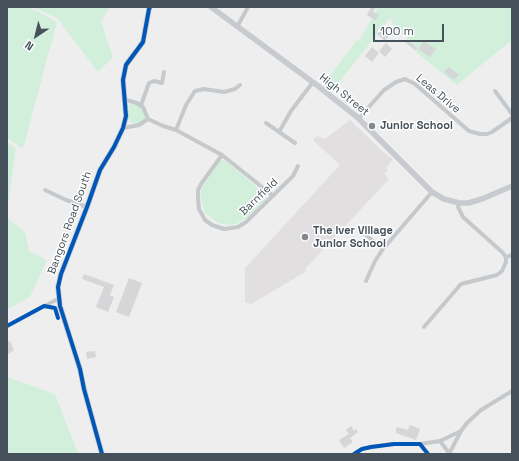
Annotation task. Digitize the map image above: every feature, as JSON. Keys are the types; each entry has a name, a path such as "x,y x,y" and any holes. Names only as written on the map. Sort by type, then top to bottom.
{"street":[{"name":"Bangors Road South","path":"102,454 80,369 58,299 58,287 61,274 100,170 114,147 123,128 126,116 126,100 123,80 126,65 143,42 150,7"},
{"name":"High Street","path":"211,7 359,118 432,192 444,199 459,203"},
{"path":"237,27 248,7"},
{"path":"141,105 149,83 154,81 162,83 164,72"},
{"name":"Leas Drive","path":"359,118 384,90 396,82 405,79 416,84 469,131 486,134 492,132 512,118"},
{"path":"279,132 291,111 313,82"},
{"path":"176,130 186,105 195,91 204,90 224,92 236,89 240,85"},
{"path":"495,91 512,114"},
{"path":"126,100 141,105 147,113 148,119"},
{"path":"148,119 176,130 222,155 272,195"},
{"path":"123,128 139,125 148,119"},
{"path":"266,123 295,143"},
{"name":"Barnfield","path":"222,155 206,176 198,190 198,204 202,215 206,220 212,225 224,229 238,227 246,222 292,176 298,166"},
{"path":"424,326 461,284 497,275 502,271 506,262 506,257 463,217 458,207 459,203 468,203 482,199 512,186"},
{"path":"45,190 66,200 87,207"},
{"path":"366,280 375,261 383,249 432,192"},
{"path":"361,231 383,249"},
{"path":"506,257 512,255"},
{"path":"7,326 58,299"},
{"path":"440,441 449,454 467,423 482,410 512,391"},
{"path":"354,454 362,449 371,447 394,444 420,444 440,441 461,431"}],"shaded area":[{"name":"The Iver Village Junior School","path":"350,120 383,152 393,159 386,168 388,170 384,174 389,179 305,269 307,271 251,304 245,302 245,268 340,165 313,140 317,136 325,139"}],"green space":[{"path":"7,7 29,7 57,22 23,149 9,139 7,141"},
{"path":"32,7 84,7 86,9 89,7 110,7 101,22 113,57 98,72 57,18"},
{"path":"378,7 512,7 512,40 457,85 416,52 419,48 396,29 390,18 332,91 323,84 357,40 359,41"},
{"path":"136,103 144,111 144,120 137,124 132,123 128,119 129,105"},
{"path":"9,143 16,149 7,211 7,147"},
{"path":"222,160 227,162 265,194 266,199 248,217 236,224 228,225 218,223 205,213 201,200 201,189"},
{"path":"7,218 25,232 29,251 47,260 30,297 7,310"},
{"path":"7,377 55,394 78,454 7,454"}],"building":[{"path":"371,7 376,7 373,12 379,15 375,20 367,15"},
{"path":"382,28 390,35 385,41 377,34"},
{"path":"407,39 418,48 416,51 405,42"},
{"path":"424,41 436,49 430,57 418,49"},
{"path":"386,43 392,49 385,57 379,51"},
{"path":"372,47 379,53 372,62 365,56"},
{"path":"449,67 459,75 454,80 444,72"},
{"path":"84,274 114,285 110,295 114,297 108,312 96,307 104,287 82,279"},
{"path":"129,278 142,283 129,317 116,312"},
{"path":"10,341 14,350 7,355 7,342"},
{"path":"95,351 96,357 87,359 86,352"},
{"path":"410,425 420,429 416,440 396,433 396,427 408,430"},
{"path":"351,426 354,431 356,429 358,432 350,438 353,442 344,448 339,440 349,434 346,430"}],"cycle path":[{"path":"102,454 80,369 60,306 58,287 61,274 100,170 114,147 123,128 126,116 123,80 126,65 143,42 150,7"},
{"path":"7,326 44,306 55,308 58,318"},
{"path":"354,454 362,449 394,444 420,444 428,454"}],"place":[{"name":"Junior School","path":"372,126"},
{"name":"The Iver Village Junior School","path":"305,237"}]}
